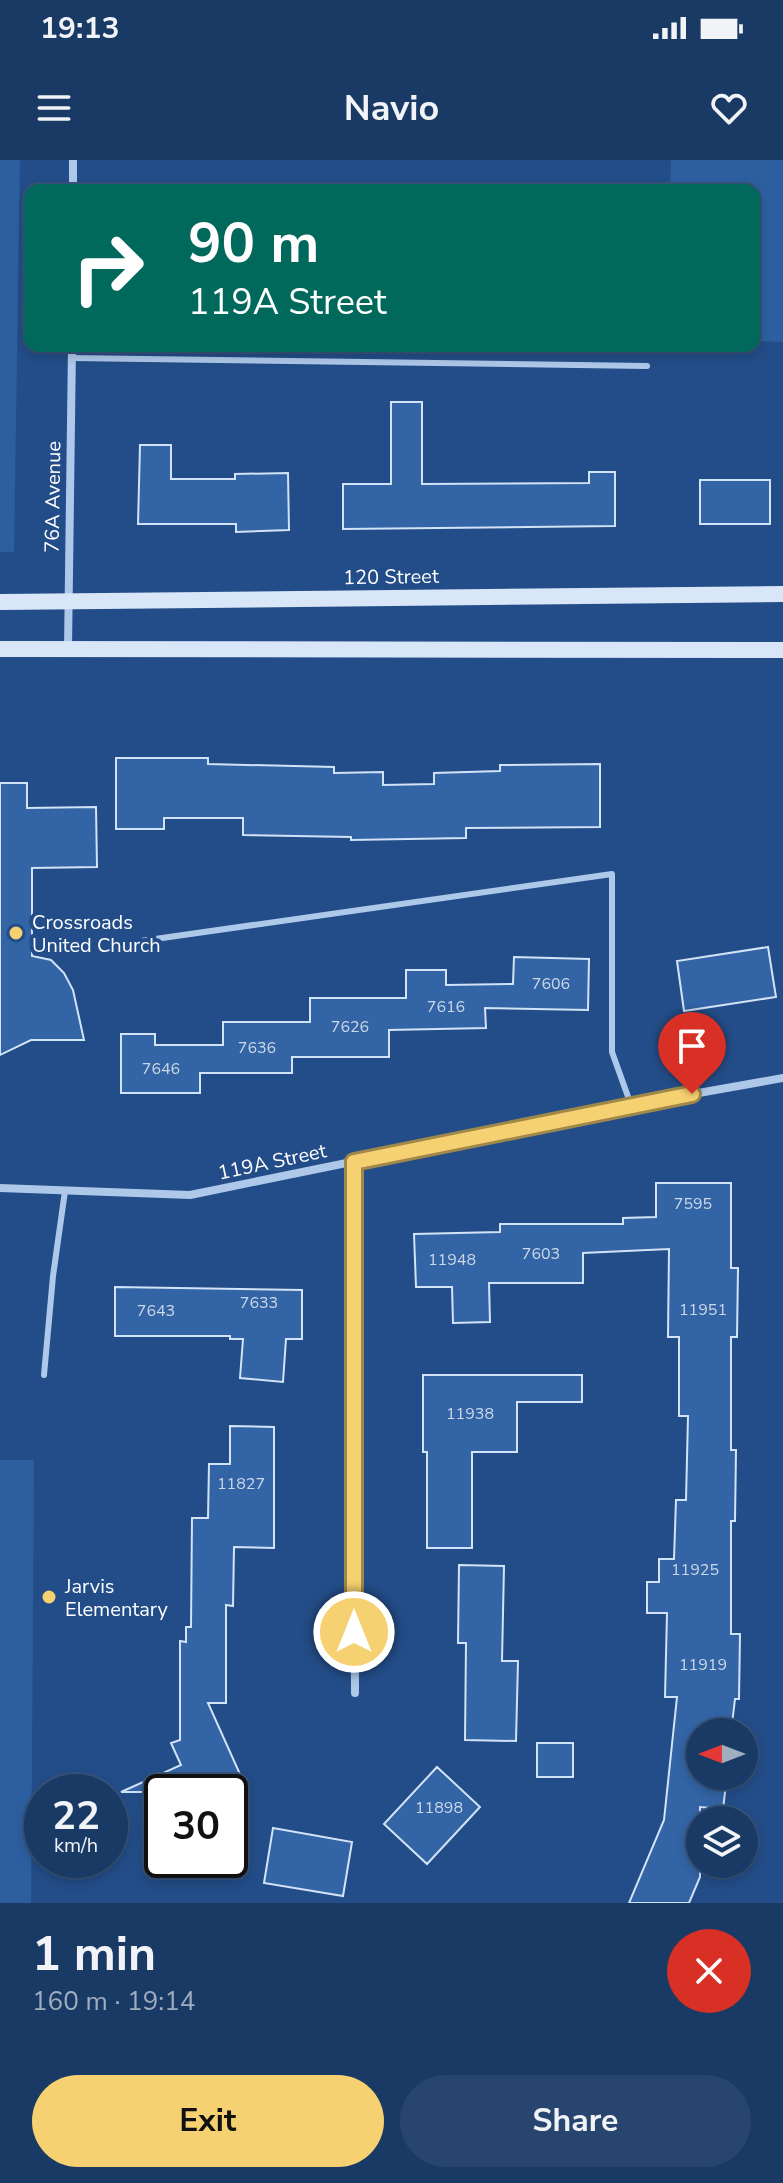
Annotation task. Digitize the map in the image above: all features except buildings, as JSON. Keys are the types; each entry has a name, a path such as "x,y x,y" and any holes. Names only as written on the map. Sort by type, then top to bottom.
{"main road":[{"name":"120 Street","path":"0,602 783,594"},
{"path":"0,649 783,650"}],"street":[{"path":"73,160 73,184"},
{"name":"76A Avenue","path":"68,649 72,352"},
{"name":"119A Street","path":"0,1188 190,1195 631,1105 783,1078"},
{"path":"354,1162 355,1693"}],"lane":[{"path":"71,358 647,366"},
{"path":"113,945 612,874 612,1052 631,1105"},
{"path":"44,1375 65,1191"}],"shaded area":[{"path":"0,160 20,160 14,552 0,552"},
{"path":"671,160 783,160 783,342 760,341 760,184 670,184"},
{"path":"0,1460 34,1460 32,1774 24,1774 24,1878 31,1878 31,1903 0,1903"}],"place":[{"name":"Crossroads United Church","path":"16,933"},
{"name":"Jarvis Elementary","path":"49,1597"}],"route":[{"path":"354,1632 354,1162 692,1094"}]}
